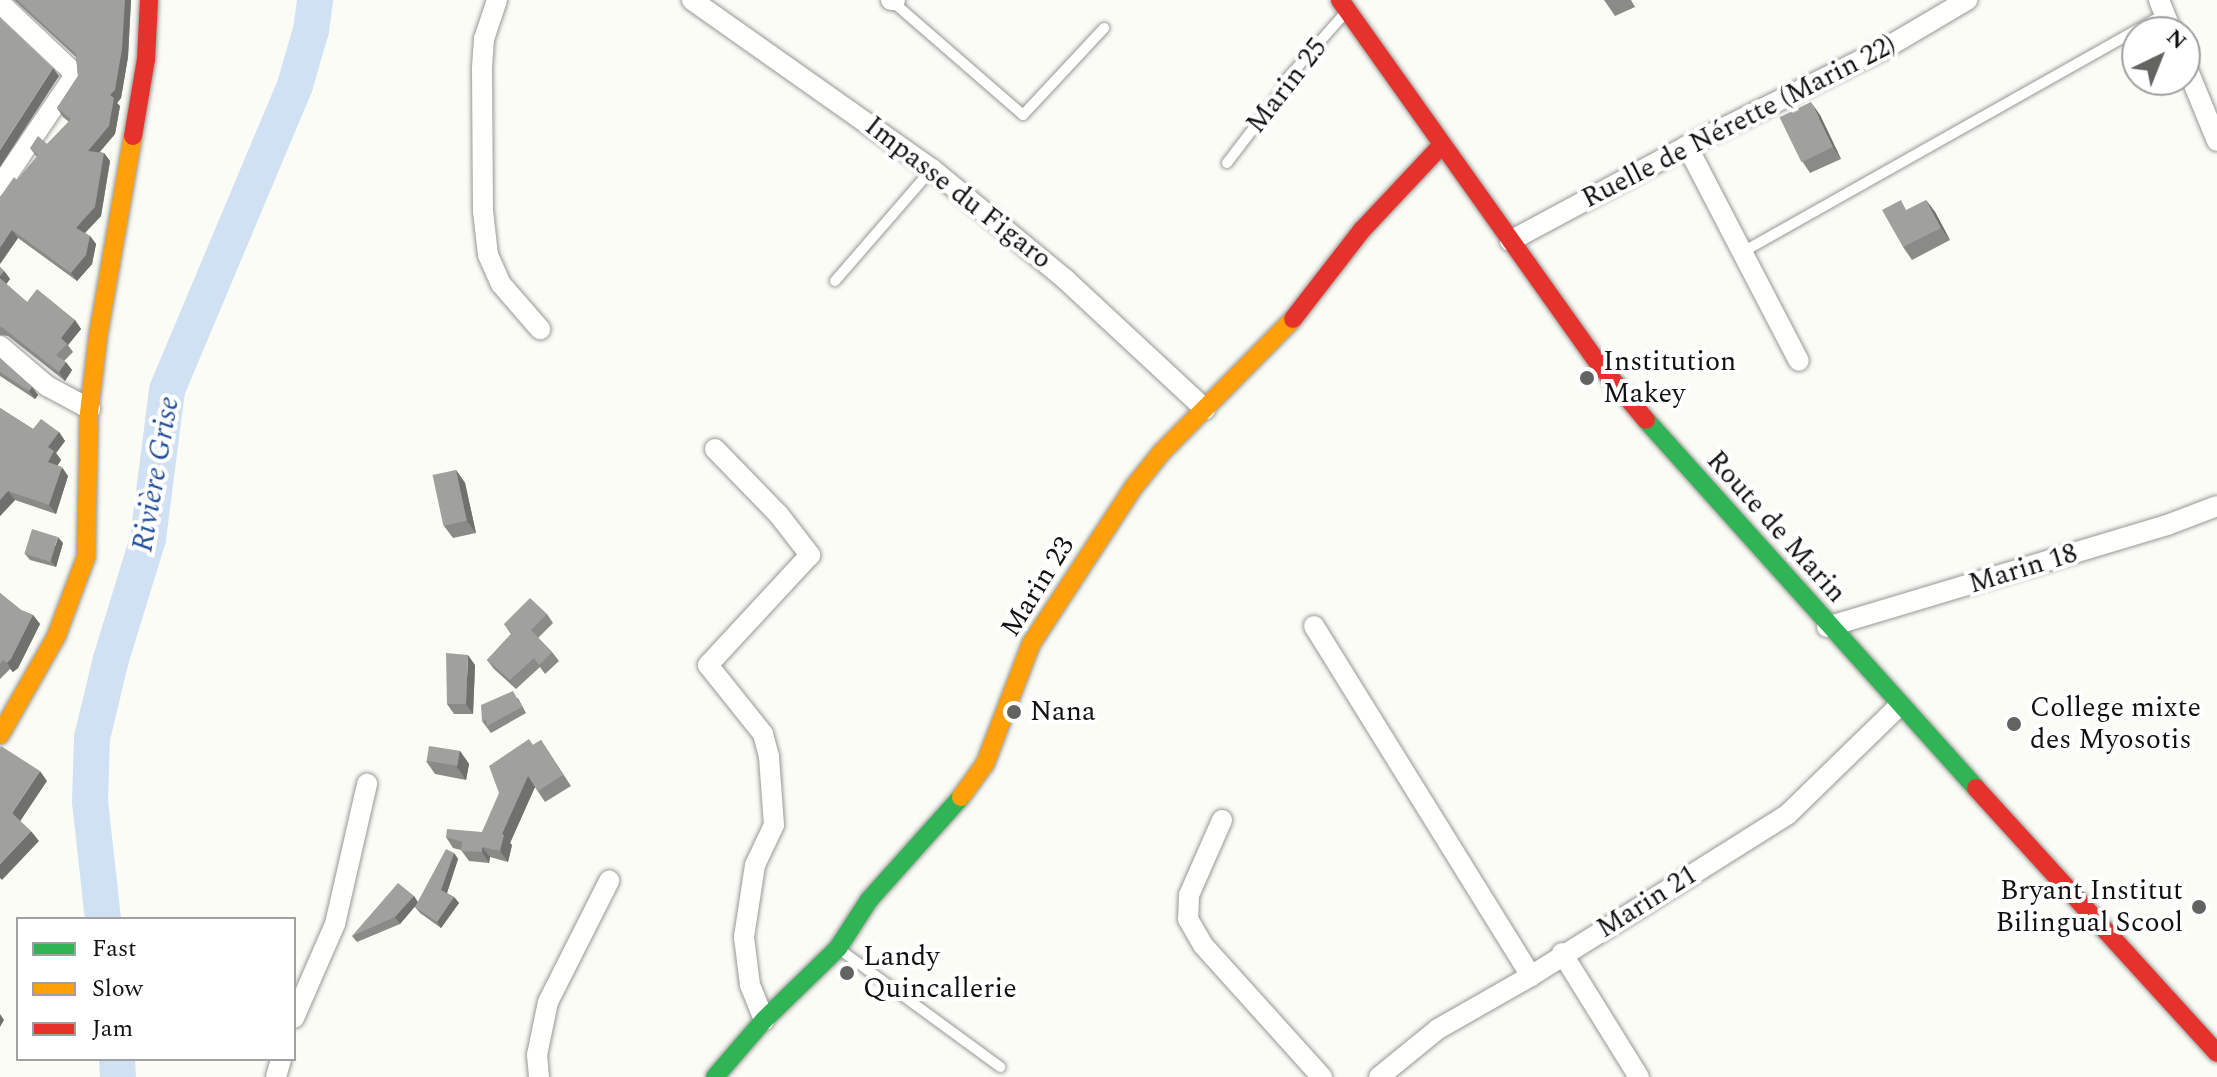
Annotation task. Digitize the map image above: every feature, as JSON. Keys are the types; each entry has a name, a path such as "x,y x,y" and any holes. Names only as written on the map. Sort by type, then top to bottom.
{"street":[{"path":"0,735 56,637 86,557 90,409 98,336 146,59 149,0"},
{"path":"497,0 484,39 482,70 483,211 488,255 501,284 540,329"},
{"name":"Impasse du Figaro","path":"692,0 932,169 1066,280 1205,409"},
{"name":"Ruelle de Nérette (Marin 22)","path":"1510,241 1687,146 1889,46 1967,0"},
{"path":"0,3 72,71 73,78 69,90 0,186"},
{"name":"Route de Marin","path":"1344,5 1441,146 1599,364 1708,494 1827,627 2217,1053"},
{"path":"2199,96 2217,141"},
{"name":"Marin 23","path":"715,1077 764,1020 838,948 869,900 911,849 947,816 985,764 1031,644 1143,476 1205,409 1278,338 1362,230 1441,146"},
{"path":"1687,146 1799,361"},
{"path":"0,346 47,386 90,409"},
{"path":"715,449 779,515 810,555 708,665 763,734 769,757 774,825 755,865 744,937 750,985 764,1020"},
{"name":"Marin 18","path":"1827,627 2167,525 2217,506"},
{"path":"1314,626 1531,976"},
{"name":"Marin 21","path":"1379,1077 1438,1029 1531,976 1562,953 1788,814 1899,706"},
{"path":"296,1013 335,924 367,784"},
{"path":"1222,820 1189,895 1188,919 1203,945 1322,1077"},
{"path":"539,1077 537,1055 548,1002 609,881"},
{"path":"1562,953 1639,1077"}],"lane":[{"path":"893,1 1023,115 1104,28"},
{"name":"Marin 25","path":"1227,163 1344,5"},
{"path":"1741,253 2165,15"},
{"path":"835,281 932,169"},
{"path":"838,948 1000,1067"}],"building":[{"path":"17,0 125,0 122,49 115,90 110,95 114,98 109,126 88,151 104,153 95,207 76,228 90,236 86,255 71,273 12,230 0,247 0,197 14,177 17,180 38,155 30,148 38,136 47,144 71,119 57,108 78,76 76,54"},
{"path":"0,18 53,68 0,150"},
{"path":"1811,102 1833,147 1801,162 1780,117"},
{"path":"1901,200 1906,210 1926,200 1941,228 1903,247 1882,210"},
{"path":"0,278 27,302 37,289 75,320 61,338 67,344 56,355 66,362 59,372 0,327"},
{"path":"0,358 32,387 29,391 0,372"},
{"path":"0,408 33,429 41,419 59,432 48,447 54,451 48,462 62,467 49,505 8,491 0,500"},
{"path":"456,470 467,521 443,526 433,475"},
{"path":"32,529 58,537 50,562 24,554"},
{"path":"0,593 21,610 33,615 11,659 7,663 3,660 0,664"},
{"path":"530,598 547,614 531,630 552,652 539,665 534,658 510,680 487,660 512,633 504,624"},
{"path":"446,653 468,655 466,704 447,704"},
{"path":"513,691 522,707 487,726 486,720 482,721 481,705"},
{"path":"529,739 533,745 541,740 563,775 538,791 528,776 502,834 500,851 482,847 482,852 461,851 462,842 446,837 447,829 482,832 499,793 489,766"},
{"path":"429,746 460,751 457,766 427,761"},
{"path":"0,748 40,771 12,813 31,831 0,864"},
{"path":"446,849 454,853 441,890 454,897 437,922 415,907"},
{"path":"398,883 414,896 395,917 352,936"}],"waterway":[{"name":"Rivière Grise","path":"103,917 90,802 92,738 111,659 148,539 167,390 295,85 311,30 315,0"},
{"name":"Rivière Grise","path":"117,1061 118,1077"}],"traffic: fast":[{"path":"1646,420 1976,788"},
{"path":"715,1077 764,1020 838,948 869,900 961,797"}],"traffic: slow":[{"path":"0,735 56,637 86,557 89,413 98,336 133,136"},
{"path":"961,797 985,764 1031,644 1133,488 1161,453 1293,319"}],"traffic: jam":[{"path":"133,136 146,59 149,0"},
{"path":"1340,0 1599,364 1646,420"},
{"path":"1293,319 1362,230 1441,146"},
{"path":"1976,788 2217,1053"}],"place":[{"name":"Institution Makey","path":"1587,378"},
{"name":"Nana","path":"1014,712"},
{"name":"College mixte des Myosotis","path":"2014,724"},
{"name":"Bryant Institut Bilingual Scool","path":"2199,907"},
{"name":"Landy Quincallerie","path":"847,973"}]}
